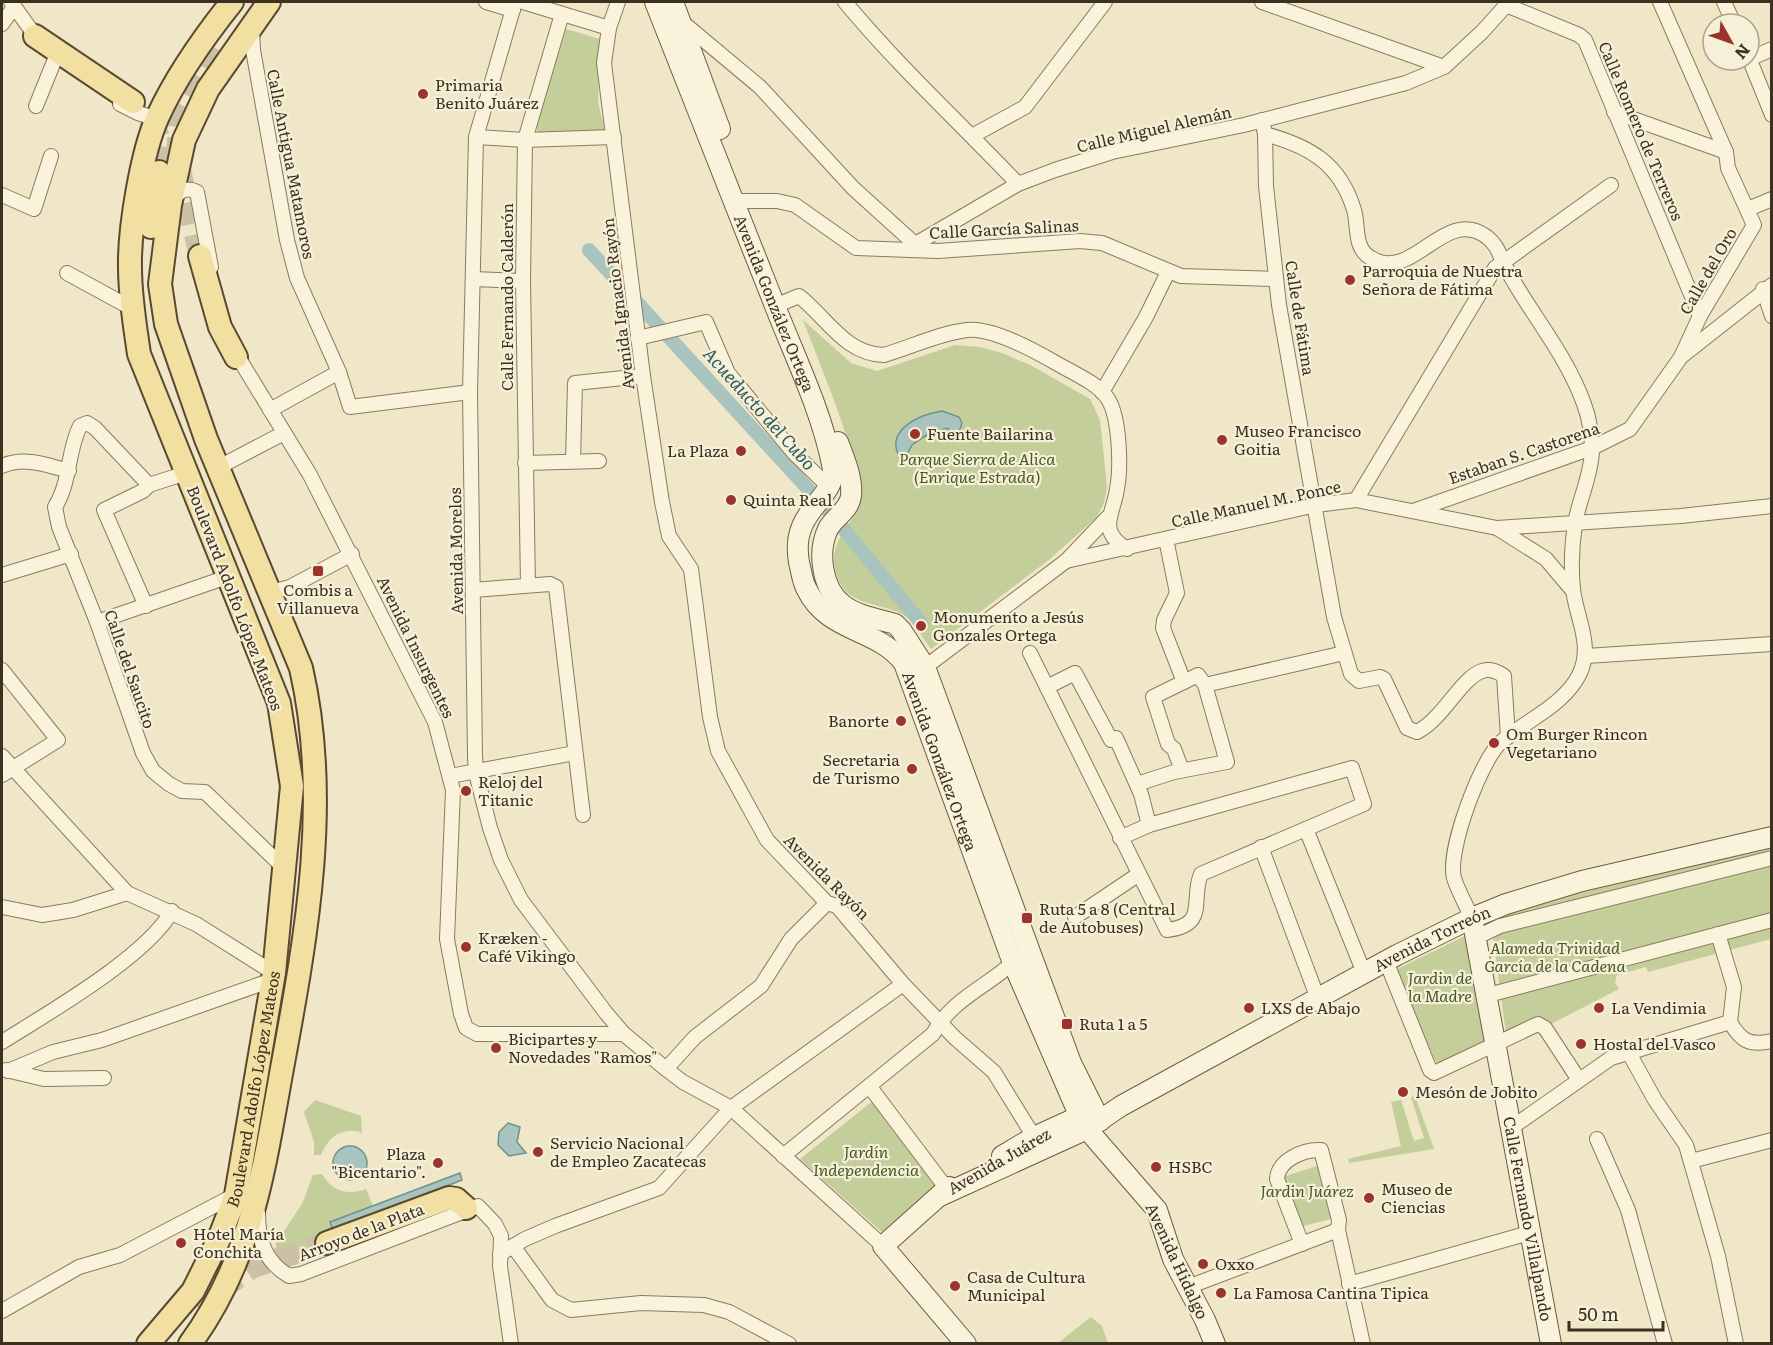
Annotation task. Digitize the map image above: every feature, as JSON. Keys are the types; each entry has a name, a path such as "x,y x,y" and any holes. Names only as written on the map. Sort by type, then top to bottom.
{"main road":[{"name":"Boulevard Adolfo López Mateos","path":"190,1344 210,1317 242,1251 292,786 279,703 230,576 139,354 130,266 141,172 157,119 170,92 232,2"},
{"name":"Boulevard Adolfo López Mateos","path":"148,1344 193,1291 219,1239 247,1195 298,983 314,866 315,762 301,668 219,467 166,324 160,271 170,205 184,140 249,12 269,2"},
{"path":"213,47 249,12"},
{"path":"35,36 133,102"},
{"path":"159,172 149,241 152,259 160,271"},
{"path":"200,256 220,327 236,357"},
{"path":"276,1031 299,872 300,840 292,786"},
{"path":"327,1243 449,1198 456,1199 466,1208"},
{"path":"168,1344 194,1313"}],"street":[{"path":"486,2 517,4 609,28"},
{"name":"Avenida Ignacio Rayón","path":"618,2 609,28 604,63 638,338 669,536 691,569 695,597"},
{"path":"847,2 920,88 972,136 1018,184"},
{"path":"972,136 1025,107 1105,2"},
{"path":"1262,2 1444,67"},
{"name":"Calle del Oro","path":"1660,2 1726,152 1728,168 1754,225 1700,316 1681,357"},
{"name":"Calle Miguel Alemán","path":"911,247 1018,184 1112,152 1262,120 1406,83 1444,67 1482,32 1507,3"},
{"name":"Calle Romero de Terreros","path":"1507,3 1579,35 1585,40 1700,316"},
{"path":"2,24 13,4 35,36 55,59 117,103 157,119"},
{"name":"Avenida Morelos","path":"517,4 476,137 470,392 476,773 501,860 521,900 624,1034 683,1082 731,1108 883,1246"},
{"path":"666,6 760,87 911,247"},
{"name":"Avenida González Ortega","path":"666,6 850,480 851,497 846,510 829,528 823,545 821,559 824,572 836,599 843,606 895,624 901,630 1028,948 1090,1119"},
{"name":"Avenida González Ortega","path":"666,6 740,200"},
{"name":"Calle Antigua Matamoros","path":"249,12 253,50 287,240 297,278 339,372 350,407 470,392"},
{"name":"Calle Fernando Calderón","path":"528,585 523,281 525,140 562,14"},
{"path":"36,106 55,59"},
{"path":"1754,72 1772,115"},
{"path":"1614,112 1726,152"},
{"name":"Calle de Fátima","path":"1262,120 1265,134 1266,186 1276,279 1334,617 1351,674 1359,681 1380,677 1384,679 1407,728 1417,732 1430,726 1471,679 1483,670 1496,671 1504,676 1508,737"},
{"path":"1265,134 1297,142 1322,159 1344,184 1354,212 1356,239 1368,258 1390,265 1402,261 1455,229 1469,228 1494,243 1584,401 1592,426 1591,467 1575,524 1573,591 1581,616 1586,656 1580,672 1566,694 1498,745 1482,773 1461,824 1454,854 1454,877 1474,927 1500,926 1772,858"},
{"path":"476,137 525,140 614,137"},
{"path":"2,195 34,209 51,156"},
{"path":"1356,500 1495,268 1611,185"},
{"name":"Avenida Insurgentes","path":"170,205 181,191 188,189 197,192 200,198 212,270 236,357 310,475 352,554 435,722 453,790 447,939 461,1014 466,1028 477,1034 624,1034"},
{"path":"1748,209 1772,199"},
{"path":"740,200 795,205 856,248 911,247"},
{"name":"Calle García Salinas","path":"911,247 938,251 1080,241 1102,243 1181,276 1276,279"},
{"path":"1102,392 1146,317 1168,272"},
{"path":"68,273 133,309"},
{"path":"473,279 523,281"},
{"path":"1681,357 1767,287 1772,316"},
{"path":"780,304 799,296 845,341 877,355 884,355 968,330 988,331 1047,358 1102,392 1109,399 1117,426 1117,490 1108,517 1066,561 1001,613 918,674"},
{"name":"Avenida González Ortega","path":"780,304 833,467 830,488 808,513 798,535 797,549 805,588 824,614 841,625 887,646 918,674 1013,963 1090,1119"},
{"path":"638,338 706,322 728,373 794,453 830,488"},
{"name":"Estaban S. Castorena","path":"1413,511 1592,448 1630,429 1681,357"},
{"path":"270,410 339,372"},
{"path":"573,461 575,383 643,376"},
{"name":"Calle del Saucito","path":"149,485 87,423 80,426 73,441 64,492 55,507 59,527 97,622 143,753 153,771 182,791 205,792 284,868"},
{"path":"219,467 284,433"},
{"path":"525,463 599,461"},
{"path":"2,466 10,462 38,462 69,471"},
{"path":"146,606 104,510 143,491 149,485 186,473"},
{"name":"Calle Manuel M. Ponce","path":"1066,561 1316,505 1356,500 1497,528 1546,559 1573,591"},
{"path":"1497,528 1681,516 1772,506"},
{"path":"1108,517 1110,532 1116,542 1127,549"},
{"path":"1166,539 1177,593 1164,620 1163,628 1184,682"},
{"path":"2,575 71,554"},
{"path":"270,592 290,587 352,554"},
{"path":"97,622 230,576"},
{"path":"473,590 528,585 554,585 556,587 583,815"},
{"name":"Avenida Rayón","path":"695,597 710,717 723,764 767,840 827,903 837,906 903,984 994,1072 1034,1137"},
{"path":"1586,656 1772,644"},
{"path":"1030,653 1120,838 1167,930 1188,924 1197,913 1196,887 1202,873 1364,804 1352,768 1149,825 1120,838"},
{"path":"1205,685 1344,653"},
{"path":"2,670 58,740 7,772"},
{"path":"1047,687 1075,673 1112,740 1116,738 1137,784 1149,825"},
{"path":"1137,784 1182,770 1227,762 1205,685 1198,675 1153,698 1168,744 1174,749 1182,770"},
{"path":"450,776 575,753"},
{"path":"2,756 7,772 127,893 172,911 273,976"},
{"path":"1306,829 1364,973"},
{"name":"Avenida Torreón","path":"1090,1119 1121,1106 1386,961 1474,927 1506,904 1582,881 1772,837"},
{"path":"1261,847 1318,999"},
{"path":"1075,917 1139,874"},
{"path":"2,907 42,915 73,910 127,893"},
{"path":"666,1069 695,1036 761,986 791,939 827,903"},
{"path":"2,1042 110,969 162,928 172,911"},
{"path":"1488,995 1772,920"},
{"name":"Calle Fernando Villalpando","path":"1474,927 1551,1344"},
{"path":"1718,934 1734,987 1730,1022 1738,1037 1750,1044 1772,1041"},
{"path":"783,1156 933,1034 940,1022 956,1005 1013,963 1028,948"},
{"path":"1386,961 1430,1070 1439,1072 1538,1024 1545,1028 1580,1080"},
{"path":"5,1069 53,1052 102,1040 273,976"},
{"path":"500,1254 555,1226 659,1188 731,1108 903,984"},
{"path":"1511,1128 1611,1058 1661,1045 1730,1022"},
{"path":"1629,1053 1655,1100 1679,1132 1691,1161 1718,1256 1736,1344"},
{"path":"5,1069 44,1079 104,1078"},
{"path":"870,1087 946,1192 1090,1119"},
{"name":"Avenida Juárez","path":"883,1246 946,1192 1034,1137 1090,1119"},
{"name":"Avenida Hidalgo","path":"1090,1119 1157,1210 1164,1226 1170,1253 1215,1344"},
{"path":"1597,1139 1628,1210 1665,1344"},
{"path":"1691,1161 1772,1140"},
{"path":"1302,1244 1277,1179 1278,1172 1286,1161 1314,1150 1321,1150 1339,1220 1338,1230 1363,1343"},
{"path":"2,1311 79,1267 120,1255 247,1195"},
{"name":"Arroyo de la Plata","path":"247,1195 261,1243 276,1268 289,1276 302,1274 466,1208"},
{"path":"466,1208 478,1206 495,1224 501,1236 500,1266 511,1344"},
{"path":"1188,1287 1338,1230"},
{"path":"1349,1284 1529,1233"},
{"path":"513,1246 552,1300 571,1310 642,1303 704,1305 729,1312 789,1344"},
{"path":"883,1246 966,1344"}],"green space":[{"path":"566,29 600,39 598,102 605,131 537,132 537,124"},
{"name":"Parque Sierra de Alica (Enrique Estrada)","path":"803,320 851,363 877,371 955,345 980,347 1002,353 1032,366 1090,399 1100,420 1107,487 1104,503 1097,517 1050,559 931,649 914,625 902,614 860,600 852,596 841,585 835,568 834,555 856,511 860,499 861,481 837,408"},
{"name":"Alameda Trinidad García de la Cadena","path":"1771,847 1771,939 1648,972 1646,967 1617,975 1615,982 1619,989 1549,1025 1506,1034 1491,922 1505,911"},
{"name":"Jardin de la Madre","path":"1465,936 1486,1044 1440,1065 1436,1062 1395,970"},
{"path":"1415,1096 1434,1149 1349,1163 1348,1159 1401,1146 1391,1102 1401,1100 1414,1141 1424,1138 1411,1097"},
{"path":"315,1100 361,1116 362,1133 343,1132 332,1138 321,1155 314,1155 314,1142 304,1112"},
{"name":"Jardín Independencia","path":"874,1100 937,1185 884,1234 800,1159"},
{"name":"Jardin Juárez","path":"1320,1165 1334,1218 1300,1227 1282,1177"},
{"path":"322,1174 335,1188 346,1192 366,1189 373,1206 330,1223 337,1246 297,1263 282,1261 276,1256 276,1243 302,1204 313,1175"},
{"path":"1091,1317 1102,1326 1108,1343 1058,1343"}],"water":[{"name":"Fuente Bailarina","path":"942,411 959,417 962,423 959,432 951,432 947,428 925,436 912,445 906,456 898,454 897,437 908,424 925,415"},
{"path":"508,1123 520,1127 517,1142 526,1153 509,1156 498,1145 499,1132"},
{"path":"350,1146 362,1151 367,1163 362,1175 350,1180 338,1175 333,1163 338,1151"},
{"path":"460,1173 462,1180 333,1230 330,1222"}],"waterway":[{"name":"Acueducto del Cubo","path":"589,250 832,515 922,624"}],"tunnel":[{"path":"200,256 177,157 180,110 214,47"},
{"path":"148,117 153,123 160,143 159,172"},
{"path":"266,1089 276,1031"},
{"path":"199,1308 226,1252 238,1218"},
{"path":"220,1290 253,1267 327,1243"}],"place":[{"name":"Primaria Benito Juárez","path":"423,94"},
{"name":"Parroquia de Nuestra Señora de Fátima","path":"1350,280"},
{"name":"Fuente Bailarina","path":"915,434"},
{"name":"Museo Francisco Goitia","path":"1222,440"},
{"name":"La Plaza","path":"741,451"},
{"name":"Quinta Real","path":"731,500"},
{"name":"Combis a Villanueva","path":"318,571"},
{"name":"Monumento a Jesús Gonzales Ortega","path":"921,626"},
{"name":"Banorte","path":"901,721"},
{"name":"Om Burger Rincon Vegetariano","path":"1494,743"},
{"name":"Secretaria de Turismo","path":"912,769"},
{"name":"Reloj del Titanic","path":"466,791"},
{"name":"Ruta 5 a 8 (Central de Autobuses)","path":"1027,918"},
{"name":"Kræken - Café Vikingo","path":"466,947"},
{"name":"LXS de Abajo","path":"1249,1008"},
{"name":"La Vendimia","path":"1599,1008"},
{"name":"Ruta 1 a 5","path":"1067,1024"},
{"name":"Hostal del Vasco","path":"1581,1044"},
{"name":"Bicipartes y Novedades \"Ramos\"","path":"496,1048"},
{"name":"Mesón de Jobito","path":"1403,1092"},
{"name":"Servicio Nacional de Empleo Zacatecas","path":"538,1152"},
{"name":"Plaza \"Bicentario\".","path":"438,1163"},
{"name":"HSBC","path":"1156,1167"},
{"name":"Museo de Ciencias","path":"1369,1198"},
{"name":"Hotel María Conchita","path":"181,1243"},
{"name":"Oxxo","path":"1203,1264"},
{"name":"Casa de Cultura Municipal","path":"955,1286"},
{"name":"La Famosa Cantina Tipica","path":"1221,1293"}]}
